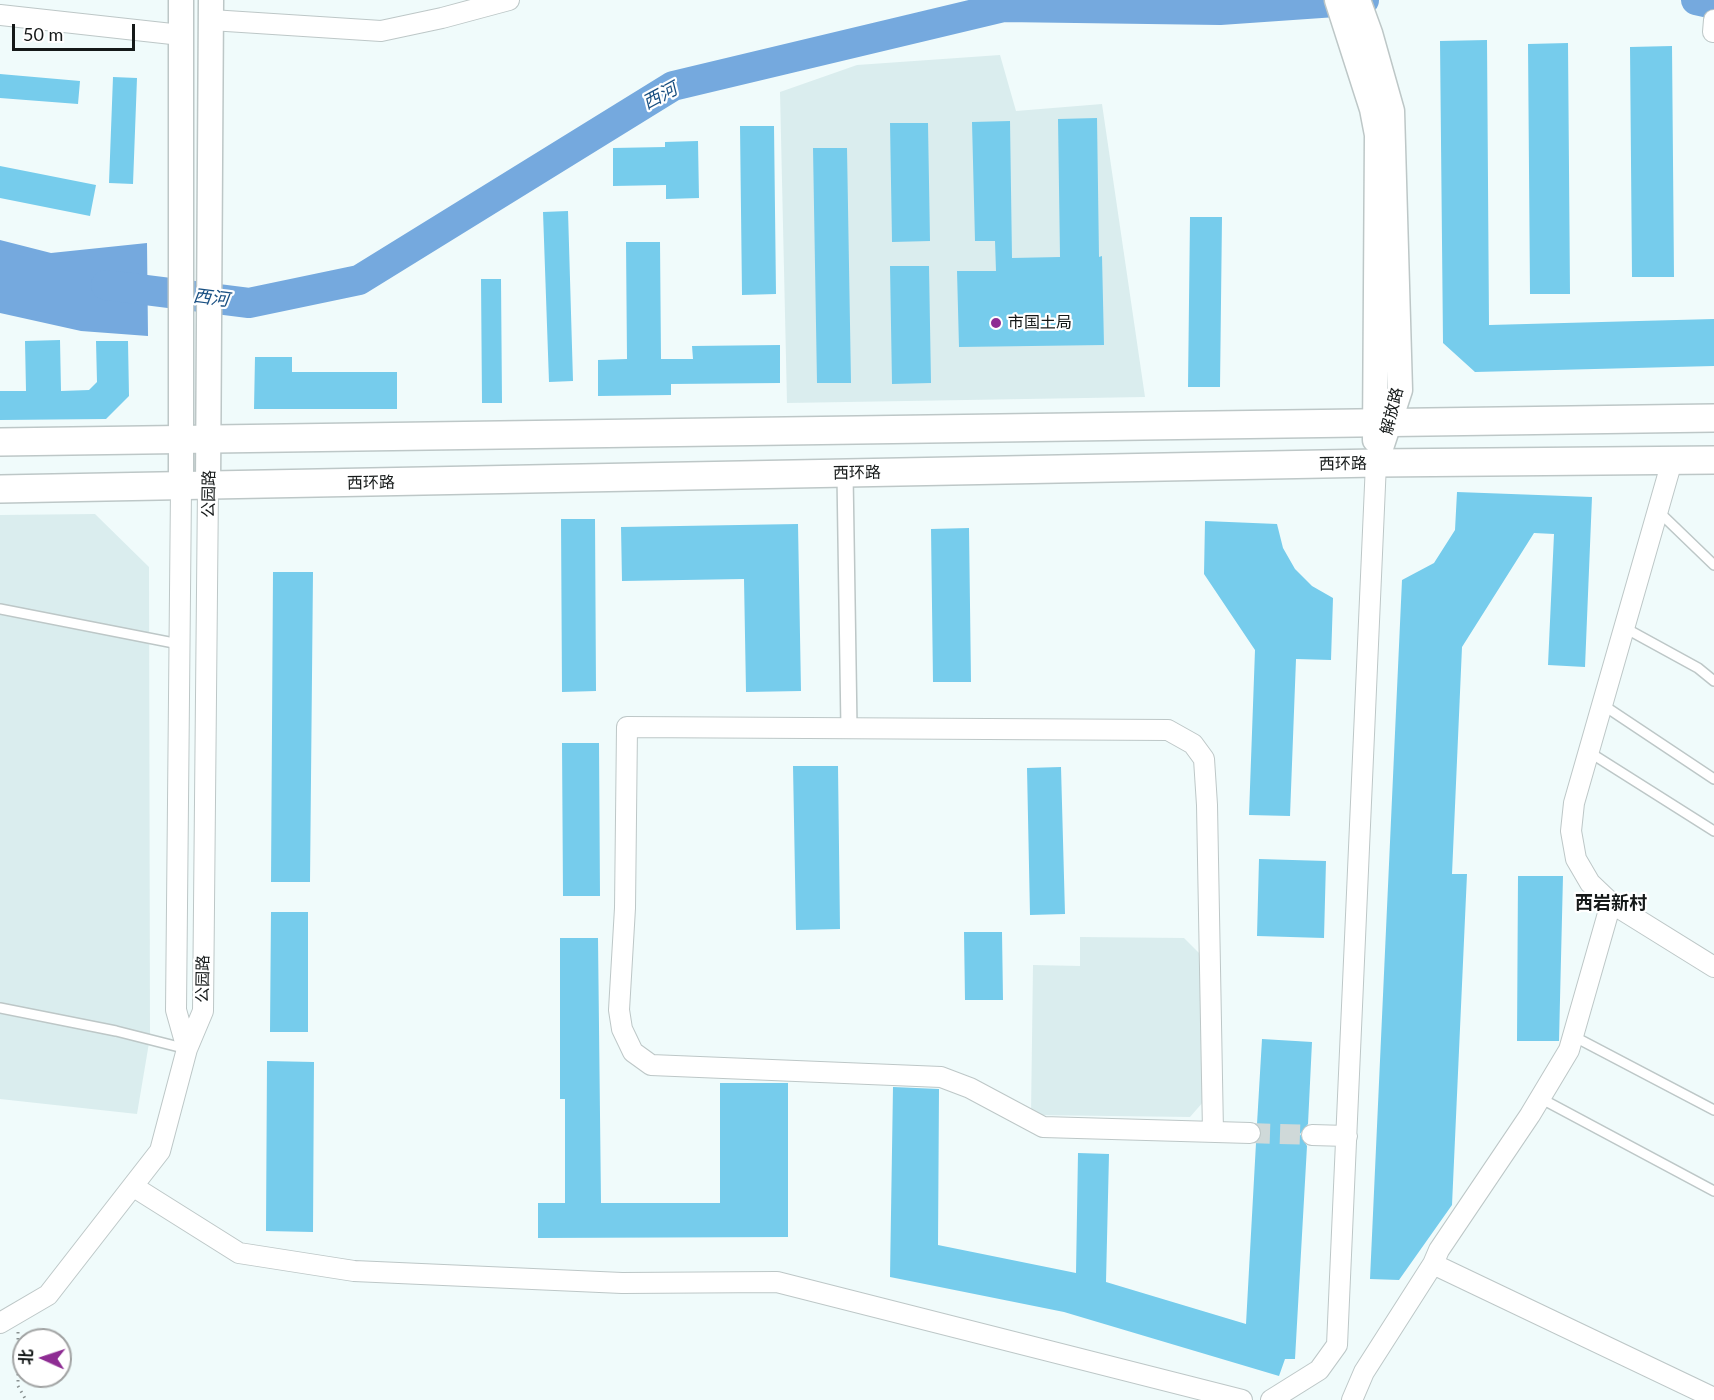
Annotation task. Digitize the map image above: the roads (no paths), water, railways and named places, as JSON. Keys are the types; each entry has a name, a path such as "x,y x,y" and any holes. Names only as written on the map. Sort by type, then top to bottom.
{"main road":[{"path":"0,442 1714,418"},
{"name":"西环路","path":"0,489 181,488 1376,464 1714,460"}],"street":[{"name":"公园路","path":"181,0 182,440 176,1010 187,1049"},
{"path":"211,10 381,31 509,0"},
{"name":"解放路","path":"1337,0 1360,34 1392,111 1400,390 1383,423 1376,464"},
{"name":"解放路","path":"1358,0 1360,34"},
{"name":"公园路","path":"187,1049 203,1011 210,440 211,10"},
{"path":"0,15 181,35"},
{"path":"1672,461 1574,803 1571,831 1576,859 1590,884 1611,903 1714,967"},
{"path":"1271,1400 1319,1370 1337,1346 1376,464"},
{"path":"845,474 849,728"},
{"path":"1213,1132 1208,805 1204,759 1193,744 1168,730 627,727 625,908 619,1010 622,1029 633,1052 651,1065 941,1077 970,1088 1043,1127 1213,1132 1250,1133"},
{"path":"1352,1400 1365,1372 1433,1264 1439,1250 1540,1098 1569,1050 1611,903"},
{"path":"8,1318 48,1295 160,1151 187,1049"},
{"path":"1312,1135 1347,1136"},
{"path":"134,1187 239,1253 354,1271 622,1283 777,1282 1242,1400"},
{"path":"1433,1264 1714,1398"}],"lane":[{"path":"1658,511 1714,565"},
{"path":"0,609 180,644"},
{"path":"1625,628 1698,668 1714,681"},
{"path":"1603,705 1714,778"},
{"path":"1589,752 1714,831"},
{"path":"0,1008 116,1031 187,1049"},
{"path":"1573,1036 1714,1110"},
{"path":"1540,1098 1714,1191"}],"water":[{"path":"0,240 51,253 147,243 148,336 81,331 0,313"}],"waterway":[{"name":"西河","path":"106,285 249,303 359,280 673,86 1004,7 1220,10 1364,0"},
{"name":"西河","path":"1696,0 1714,4"}],"tunnel":[{"path":"1250,1133 1312,1135"}],"place":[{"name":"市国土局","path":"996,323"}],"district":[{"name":"西岩新村","path":"1611,903"}]}
